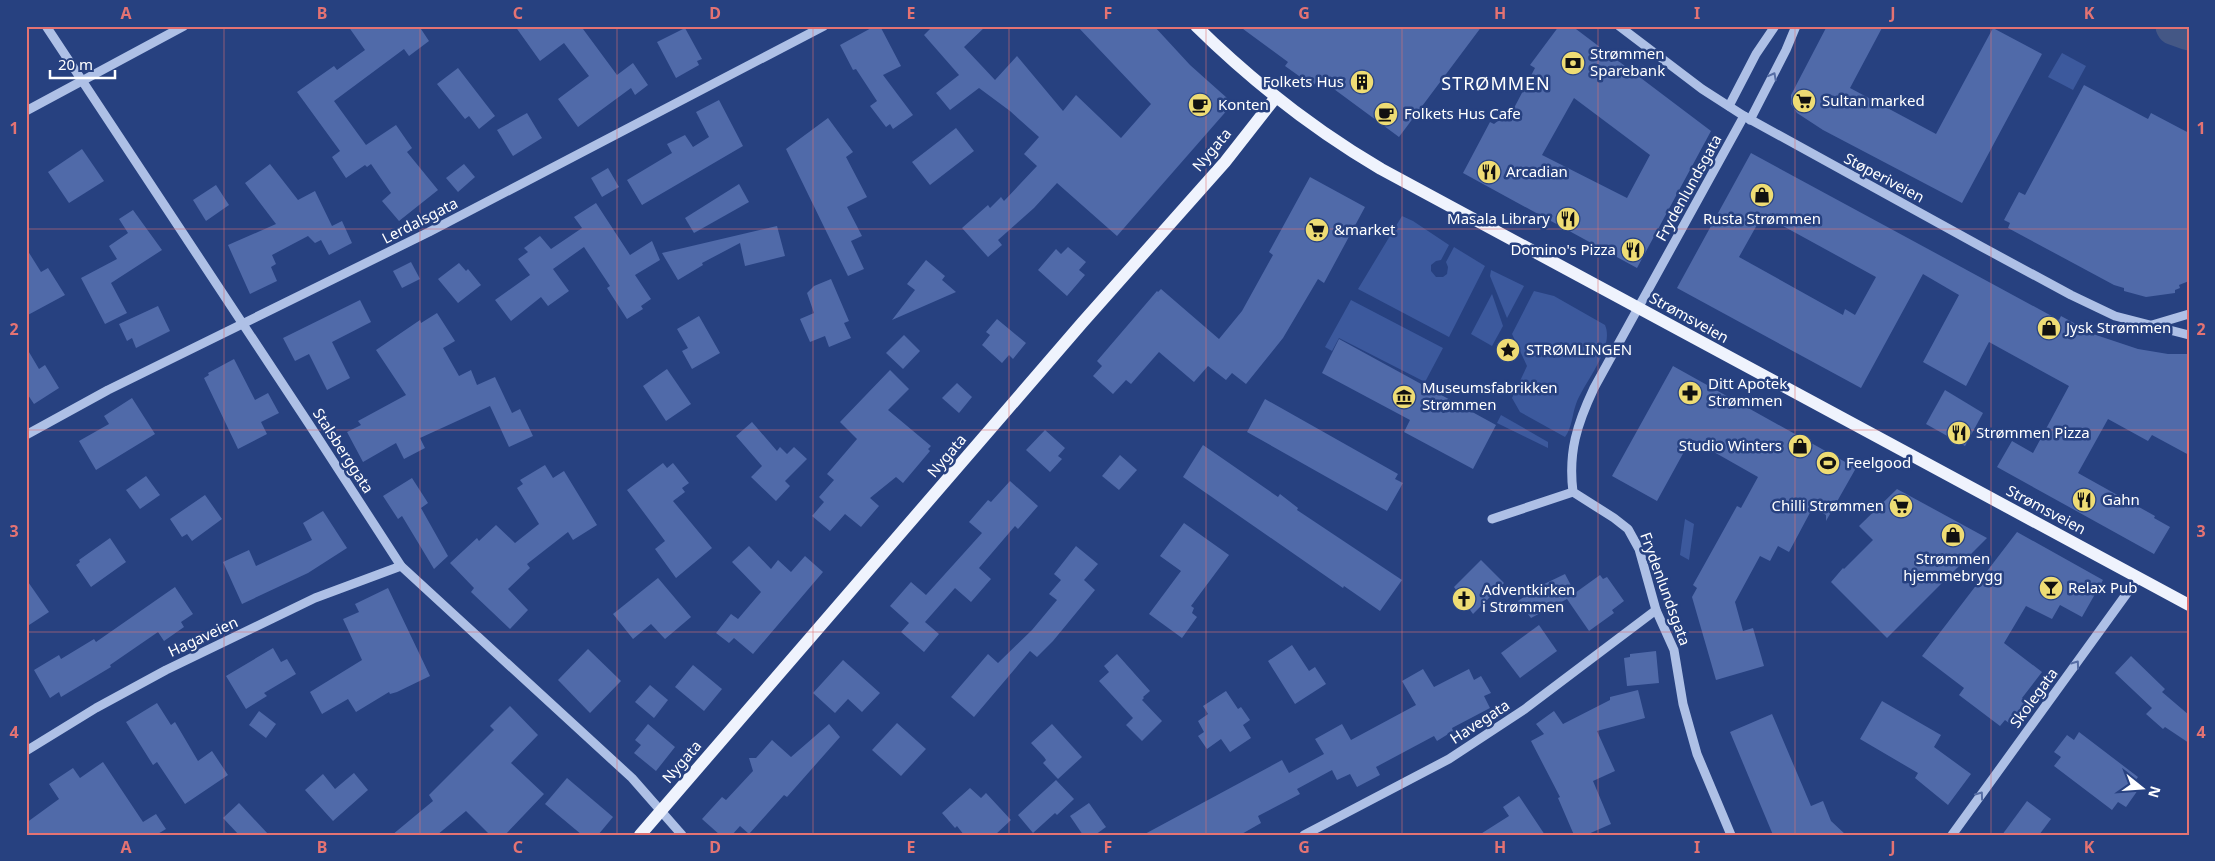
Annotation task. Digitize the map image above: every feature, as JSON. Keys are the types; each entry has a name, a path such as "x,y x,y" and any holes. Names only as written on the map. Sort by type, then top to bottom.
{"main road":[{"name":"Strømsveien","path":"1196,26 1276,97 1331,137 1381,168 2189,605"},
{"name":"Nygata","path":"640,835 1082,323 1225,162 1276,97"}],"street":[{"name":"Stalsberggata","path":"46,26 401,566 632,778 682,835"},
{"path":"26,111 184,26"},
{"name":"Lerdalsgata","path":"26,435 108,390 244,325 429,232 824,26"},
{"name":"Støperiveien","path":"1619,26 1702,89 1747,118 2071,295 2115,316 2189,335"},
{"path":"1729,106 1756,54 1775,26"},
{"name":"Frydenlundsgata","path":"1731,835 1697,754 1683,704 1674,650 1656,610 1639,549 1628,529 1573,492 1570,470 1573,446 1580,418 1638,308 1747,118 1794,34 1796,26"},
{"path":"2152,325 2189,314"},
{"path":"1492,519 1573,492"},
{"name":"Hagaveien","path":"26,751 96,708 166,670 315,598 401,566"},
{"name":"Skolegata","path":"1952,835 2138,578"},
{"name":"Havegata","path":"1304,835 1449,759 1525,709 1656,610"}],"shaded area":[{"path":"2062,53 2086,66 2073,90 2048,77"},
{"path":"1402,216 1413,221 1449,245 1441,260 1431,265 1431,271 1436,277 1443,277 1447,274 1448,267 1446,262 1454,247 1485,266 1449,337 1358,289"},
{"path":"1491,270 1524,286 1507,318 1490,276"},
{"path":"1534,291 1554,296 1605,325 1607,334 1602,354 1580,395 1565,437 1520,412 1512,398 1527,366 1512,334"},
{"path":"1492,294 1503,326 1492,346 1471,334"},
{"path":"1351,300 1443,348 1425,382 1339,338 1332,351 1325,347"},
{"path":"1501,415 1548,442 1548,448 1497,423"},
{"path":"1685,519 1694,524 1689,560 1680,555"}],"building":[{"path":"348,26 419,26 429,41 409,56 404,49 334,101 366,145 396,125 412,148 407,152 438,190 399,221 382,201 391,193 371,164 367,167 365,165 346,178 332,157 340,151 297,92 334,66 337,70 365,50"},
{"path":"515,26 588,26 583,29 617,75 633,63 648,85 635,95 631,88 578,127 558,99 589,76 564,43 540,61"},
{"path":"875,26 880,26 901,66 883,75 913,115 893,129 890,124 886,127 870,106 877,101 856,69 853,70 840,45"},
{"path":"933,26 986,26 964,47 995,80 1017,56 1063,111 1076,95 1121,138 1151,104 1077,26 1154,26 1190,65 1227,98 1229,108 1117,236 1057,183 1034,208 998,240 1002,245 988,257 962,228 988,205 990,208 1001,197 1004,201 1037,166 1024,154 1039,137 1010,111 979,88 950,110 936,93 959,75 924,35"},
{"path":"1239,26 1482,26 1399,137 1319,78 1313,86 1285,66 1288,62"},
{"path":"1559,26 1572,26 1711,131 1637,268 1463,173 1490,122 1494,124 1514,108 1535,68 1530,65","holes":["1574,98 1650,155 1627,198 1542,155"]},
{"path":"1827,26 1883,26 1850,88 1936,134 1993,28 2042,54 1962,203 1823,130 1797,113 1791,104 1791,95"},
{"path":"685,28 702,59 697,61 699,65 676,78 657,42"},
{"path":"458,68 495,116 479,129 469,116 465,119 437,84"},
{"path":"2084,85 2148,119 2151,113 2189,133 2189,281 2179,285 2180,288 2175,290 2175,293 2146,297 2124,291 2124,288 2114,285 2008,228 2010,223 2004,220 2019,192 2025,195"},
{"path":"719,100 743,146 642,205 627,180 672,153 667,144 685,135 693,147 709,137 696,112"},
{"path":"527,113 542,138 513,156 497,130"},
{"path":"828,118 853,152 846,157 867,197 847,207 862,236 851,241 864,269 848,276 786,149"},
{"path":"956,128 974,151 930,185 912,162"},
{"path":"82,149 104,181 69,203 48,172"},
{"path":"1751,153 2059,320 2061,316 2096,335 2138,349 2168,354 2189,354 2189,455 2152,435 2148,441 2108,419 2078,473 2155,516 2154,518 2170,527 2154,554 1997,467 2012,441 2033,453 2069,386 1989,342 1966,386 1923,362 1959,295 1923,274 1861,388 1677,288","holes":["1774,221 1876,277 1855,315 1845,309 1843,315 1739,257 1758,223"]},
{"path":"270,164 298,200 315,191 332,226 342,221 352,243 329,255 321,240 315,243 308,236 272,255 276,264 271,267 277,281 250,294 228,245 276,224 245,183"},
{"path":"464,164 475,177 458,192 446,178"},
{"path":"608,168 619,187 602,197 591,178"},
{"path":"1310,177 1365,207 1324,283 1318,279 1283,338 1246,384 1232,373 1226,380 1208,366 1194,382 1159,352 1131,384 1126,380 1113,394 1093,376 1102,366 1097,361 1157,291 1161,289 1219,339 1242,311 1273,255 1269,252"},
{"path":"739,184 749,202 694,233 685,218"},
{"path":"216,185 229,205 206,221 193,200"},
{"path":"596,203 630,255 652,241 660,260 635,275 651,299 641,306 643,309 627,319 607,288 610,286 584,247 553,269 569,291 548,306 541,297 511,321 495,300 530,275 518,259 528,252 524,248 540,236 551,249 582,228 574,217"},
{"path":"133,210 162,250 111,283 127,313 105,324 81,278 117,259 109,246 128,233 119,219"},
{"path":"777,226 785,256 745,266 740,243 702,263 703,265 678,280 662,253"},
{"path":"1068,247 1086,262 1079,270 1085,275 1067,296 1038,270 1056,249 1061,254"},
{"path":"26,248 41,272 48,268 65,295 26,316"},
{"path":"926,260 945,276 942,280 956,292 892,320 915,290 907,284"},
{"path":"411,262 420,279 402,288 393,271"},
{"path":"459,263 466,271 468,269 481,285 458,303 438,279"},
{"path":"831,279 849,321 844,323 851,338 829,347 825,336 810,342 800,319 814,313 807,293 814,286"},
{"path":"360,300 371,322 332,342 350,378 327,390 309,354 295,361 283,338"},
{"path":"158,306 170,331 136,348 132,338 127,341 119,324"},
{"path":"437,313 455,341 443,348 459,376 471,370 477,385 495,377 512,413 520,409 533,436 509,447 490,406 420,438 425,448 404,459 396,443 363,462 347,432 361,425 358,421 406,395 376,350 420,320 421,323"},
{"path":"699,316 720,353 692,369 682,351 688,348 677,329"},
{"path":"997,319 1026,343 1013,359 1009,355 1002,363 982,345 990,335 986,332"},
{"path":"904,335 920,351 903,369 886,353"},
{"path":"1339,339 1496,425 1473,469 1404,432 1410,420 1322,373"},
{"path":"26,347 39,369 45,365 59,388 34,404 26,392"},
{"path":"234,359 255,400 268,393 279,413 261,422 267,434 238,449 204,378 209,375 208,373"},
{"path":"1673,366 1856,468 1826,521 1826,515 1813,507 1789,552 1778,546 1770,561 1760,556 1735,602 1743,631 1753,628 1764,666 1716,680 1692,597 1697,588 1693,585 1737,506 1741,508 1758,477 1691,439 1657,501 1612,476"},
{"path":"667,369 691,404 666,421 643,386"},
{"path":"890,370 909,389 888,410 931,446 928,449 930,451 903,483 896,477 870,498 879,506 861,527 845,514 830,531 812,516 824,502 819,497 834,480 827,474 857,439 840,422"},
{"path":"957,383 972,397 959,413 942,398"},
{"path":"1945,390 1983,413 1965,446 1926,424"},
{"path":"132,398 155,434 96,470 79,441 109,424 104,416"},
{"path":"1265,399 1398,474 1395,479 1403,483 1387,511 1247,432"},
{"path":"752,422 777,451 780,447 787,454 794,447 807,459 785,481 790,486 776,501 751,477 762,466 736,436"},
{"path":"1045,430 1065,448 1058,456 1062,459 1050,472 1026,450"},
{"path":"1203,445 1278,497 1280,494 1298,508 1297,510 1402,580 1380,611 1344,586 1343,588 1183,477"},
{"path":"1120,455 1137,470 1119,490 1102,476"},
{"path":"663,463 667,468 673,463 689,483 682,488 685,492 673,501 712,548 676,578 655,549 665,541 627,490"},
{"path":"545,465 553,478 564,471 597,525 573,540 568,532 527,564 530,568 508,589 528,610 510,629 471,592 474,588 450,563 477,538 479,541 496,525 515,543 539,524 517,488 523,484 520,480"},
{"path":"146,476 160,495 140,509 126,490"},
{"path":"412,478 428,503 421,508 448,556 434,569 402,516 398,519 383,496"},
{"path":"1010,481 1038,506 1018,529 1015,526 979,568 991,579 971,602 955,588 925,622 939,634 924,652 901,632 909,623 890,606 911,582 926,595 982,533 969,522 988,500 991,502"},
{"path":"1897,489 1987,538 1887,638 1831,582 1873,540 1859,526"},
{"path":"205,495 222,519 192,541 187,534 182,537 170,519"},
{"path":"323,511 347,548 308,573 242,604 223,562 249,550 256,566 312,540 303,523"},
{"path":"1184,523 1229,555 1191,606 1194,608 1192,613 1197,617 1182,638 1149,614 1181,571 1160,556"},
{"path":"2017,532 2103,580 2082,617 2060,605 2052,619 2026,606 2004,643 2042,672 2022,698 2026,701 2009,723 2005,720 2000,726 1959,695 1964,688 1922,656"},
{"path":"110,538 126,562 91,587 76,565 80,562 79,560"},
{"path":"749,546 771,569 778,560 791,572 805,556 823,572 753,654 734,638 729,643 716,633 731,614 738,619 761,592 732,562"},
{"path":"1076,546 1098,564 1084,580 1095,590 1053,641 1037,657 1030,651 974,717 951,697 988,654 998,663 1032,630 1057,600 1049,594 1061,580 1054,574"},
{"path":"1481,560 1504,583 1473,614 1454,587"},
{"path":"1565,574 1575,593 1600,575 1603,579 1607,577 1624,601 1612,610 1614,613 1589,631 1567,599 1531,618 1518,601 1538,587"},
{"path":"658,578 691,617 665,639 651,624 633,639 613,614"},
{"path":"26,579 49,612 26,627"},
{"path":"175,587 193,614 181,622 184,627 164,641 158,632 110,665 111,667 61,697 59,692 50,698 34,670 59,655 61,659 94,639 96,642"},
{"path":"388,588 430,676 397,692 390,694 389,692 356,712 348,699 322,714 310,692 362,660 343,619 359,612 355,604"},
{"path":"1539,625 1557,651 1520,678 1501,653"},
{"path":"1292,645 1309,671 1315,667 1326,684 1295,704 1268,661"},
{"path":"273,648 281,662 287,659 296,674 264,693 267,696 246,709 226,676"},
{"path":"588,649 621,681 590,713 558,680"},
{"path":"1656,651 1659,683 1627,686 1624,658 1630,657 1630,654"},
{"path":"1117,654 1150,691 1142,700 1162,721 1142,741 1126,725 1133,718 1099,681 1109,672 1104,666"},
{"path":"2131,656 2165,689 2162,692 2189,715 2189,743 2165,727 2163,729 2146,714 2152,708 2115,673"},
{"path":"843,660 880,693 862,712 848,699 835,713 813,693"},
{"path":"693,665 722,689 704,711 675,687"},
{"path":"1423,669 1434,687 1469,669 1474,680 1481,676 1491,693 1484,696 1490,708 1452,728 1453,731 1437,741 1434,736 1376,767 1380,775 1357,787 1350,774 1337,780 1332,770 1297,789 1300,794 1258,816 1261,823 1240,835 1143,835 1282,760 1289,773 1324,754 1315,739 1342,724 1351,740 1416,705 1402,681"},
{"path":"650,685 668,700 654,718 635,702"},
{"path":"1638,690 1645,718 1597,731 1615,771 1593,781 1611,824 1586,835 1574,835 1558,798 1560,797 1531,741 1544,734 1536,724 1554,711 1563,724 1610,700 1610,697"},
{"path":"1226,691 1238,709 1241,707 1250,720 1243,725 1251,738 1230,752 1221,739 1207,749 1198,736 1204,732 1198,721 1208,714 1203,706"},
{"path":"1882,701 1941,735 1934,747 1971,774 1948,805 1915,778 1918,773 1860,739"},
{"path":"157,703 171,725 175,722 198,761 212,751 228,775 185,804 157,762 153,765 126,722"},
{"path":"510,706 538,735 511,763 544,794 505,835 490,835 466,811 437,835 392,835 433,801 429,795 494,730 490,726"},
{"path":"259,711 276,724 266,738 249,725"},
{"path":"1772,714 1811,806 1823,801 1831,821 1846,835 1773,835 1730,732"},
{"path":"897,723 926,749 901,776 872,750"},
{"path":"648,724 675,747 656,771 634,753 641,745 635,740"},
{"path":"829,724 840,737 787,797 784,795 749,834 740,826 732,835 720,835 702,819 722,797 726,800 753,771 749,758 756,758 772,740 791,757"},
{"path":"1052,724 1082,757 1058,779 1043,763 1046,760 1031,743"},
{"path":"2079,732 2138,777 2132,785 2138,790 2126,807 2118,802 2112,810 2054,766 2061,757 2054,752 2067,735 2074,740"},
{"path":"103,762 143,822 156,814 166,829 156,835 26,835 26,823 59,799 49,784 73,768 80,778"},
{"path":"354,773 368,790 333,821 305,790 323,774 335,789"},
{"path":"567,778 613,817 598,835 582,835 545,804"},
{"path":"1056,780 1074,799 1033,833 1018,815"},
{"path":"970,788 981,798 986,793 1011,820 995,835 964,835 942,813"},
{"path":"1519,796 1545,835 1479,835 1509,816 1503,807"},
{"path":"2027,801 2051,819 2039,835 2002,835"},
{"path":"239,803 269,835 239,835 223,818"},
{"path":"1089,803 1106,827 1095,835 1083,835 1070,816"}],"waterway":[{"path":"2175,26 2189,31"}],"place":[{"name":"Strømmen Sparebank","path":"1573,63"},
{"name":"Folkets Hus","path":"1362,82"},
{"name":"Sultan marked","path":"1804,101"},
{"name":"Konten","path":"1200,105"},
{"name":"Folkets Hus Cafe","path":"1386,114"},
{"name":"Arcadian","path":"1489,172"},
{"name":"Rusta Strømmen","path":"1762,195"},
{"name":"Masala Library","path":"1568,219"},
{"name":"&market","path":"1317,230"},
{"name":"Domino's Pizza","path":"1633,250"},
{"name":"Jysk Strømmen","path":"2049,328"},
{"name":"STRØMLINGEN","path":"1508,350"},
{"name":"Ditt Apotek Strømmen","path":"1690,393"},
{"name":"Museumsfabrikken Strømmen","path":"1404,397"},
{"name":"Strømmen Pizza","path":"1959,433"},
{"name":"Studio Winters","path":"1800,446"},
{"name":"Feelgood","path":"1828,463"},
{"name":"Gahn","path":"2084,500"},
{"name":"Chilli Strømmen","path":"1901,506"},
{"name":"Strømmen hjemmebrygg","path":"1953,535"},
{"name":"Relax Pub","path":"2051,588"},
{"name":"Adventkirken i Strømmen","path":"1464,599"}],"district":[{"name":"STRØMMEN","path":"1496,84"}]}
